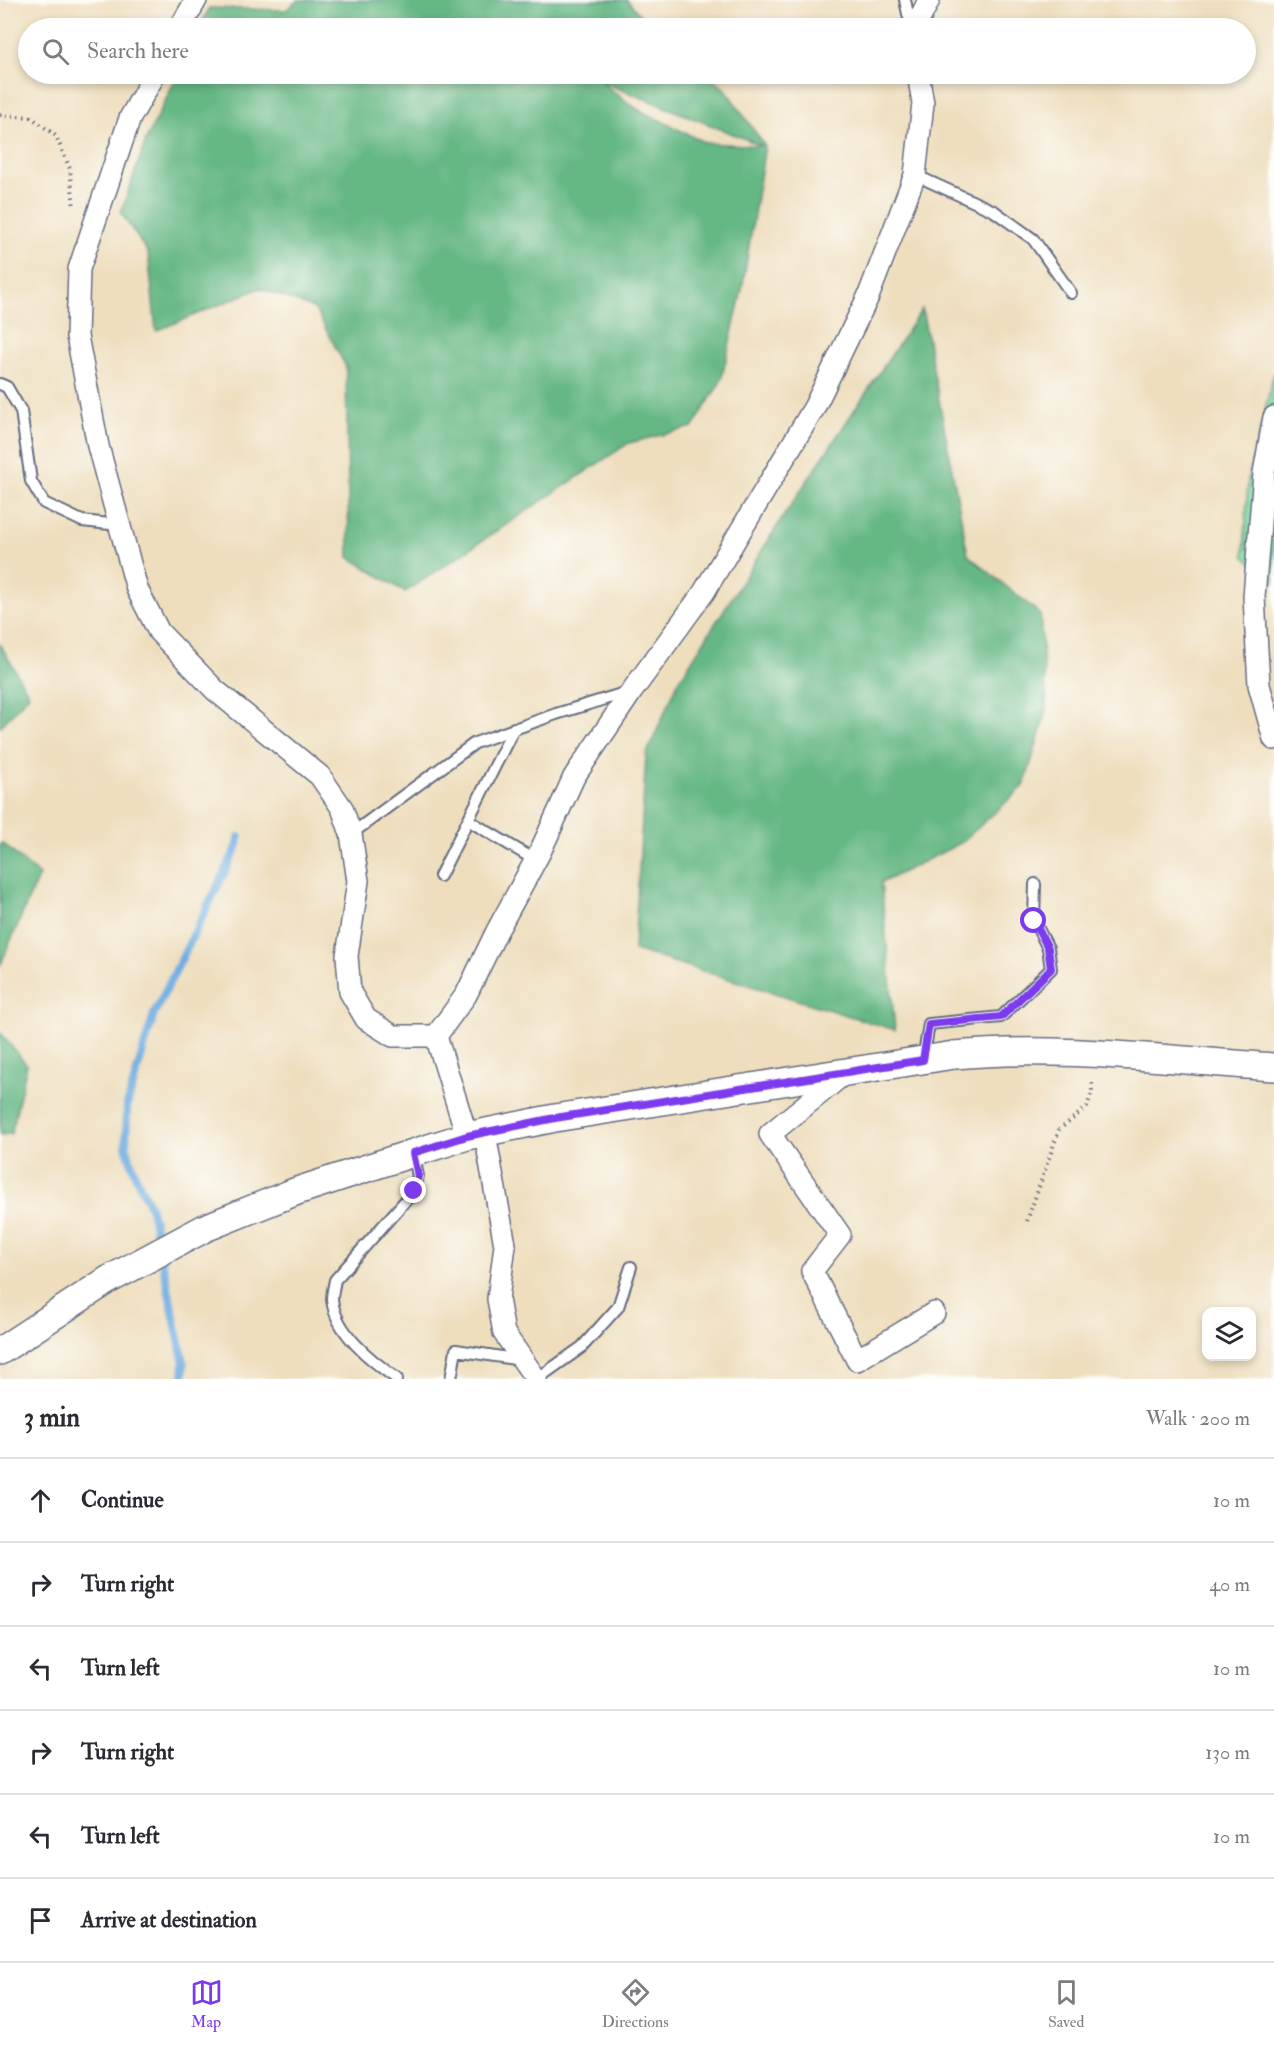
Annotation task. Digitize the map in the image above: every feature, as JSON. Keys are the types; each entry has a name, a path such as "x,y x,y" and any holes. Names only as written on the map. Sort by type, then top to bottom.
{"street":[{"path":"185,18 195,0"},
{"path":"918,18 928,0"},
{"path":"149,84 130,118 79,269 77,336 98,446 136,589 159,632 214,690 320,777 342,808 351,834 358,881 347,956 350,993 366,1019 393,1036 436,1036"},
{"path":"436,1036 466,995 535,860 574,777 632,691 704,592 814,408 868,297 915,175 923,103 920,84"},
{"path":"1274,417 1264,473 1254,597 1259,685 1274,739"},
{"path":"436,1036 476,1135 505,1245 498,1299 504,1333 537,1379"},
{"path":"0,1351 108,1280 205,1228 297,1191 476,1135 555,1118 923,1060 1001,1051 1092,1054 1274,1067"},
{"path":"846,1072 770,1134 840,1235 812,1271 857,1360 934,1313"}],"lane":[{"path":"905,0 910,18"},
{"path":"915,175 994,211 1033,239 1071,293"},
{"path":"0,384 7,387 21,411 31,481 44,503 82,521 119,525"},
{"path":"351,834 475,742 632,691"},
{"path":"440,876 514,728"},
{"path":"468,820 535,860"},
{"path":"923,1060 929,1024 1001,1017 1051,969 1048,948 1034,921 1035,884"},
{"path":"397,1379 366,1356 338,1320 332,1299 335,1280 414,1191 418,1176 413,1153"},
{"path":"537,1379 582,1347 618,1307 631,1267"},
{"path":"451,1379 456,1350 523,1360"}],"path":[{"path":"0,115 31,117 56,136 70,169 74,213"},
{"path":"1027,1221 1059,1130 1087,1107 1092,1091 1092,1054"}],"green space":[{"path":"298,0 627,0 643,18 204,18 209,8 286,10"},
{"path":"173,84 604,84 637,109 706,143 763,146 606,84 719,84 725,89 765,146 742,290 721,381 693,427 629,443 405,592 349,557 346,367 315,309 260,288 156,331 148,253 121,213 146,140"},
{"path":"922,309 968,555 1040,614 1047,710 1024,786 961,843 881,883 895,1030 634,950 646,755 678,682 783,517"},
{"path":"1274,373 1274,583 1244,556 1248,479"},
{"path":"0,644 29,695 0,727"},
{"path":"2,843 39,875 0,966 0,844"},
{"path":"0,1032 27,1065 11,1134 0,1135"}],"waterway":[{"path":"183,1379 184,1363 151,1209 136,1177 126,1146 127,1105 154,1014 238,845 239,837"}],"route":[{"path":"414,1191 418,1176 413,1153 467,1136 555,1118 923,1060 929,1024 1001,1017 1051,969 1048,948 1034,921"}]}
